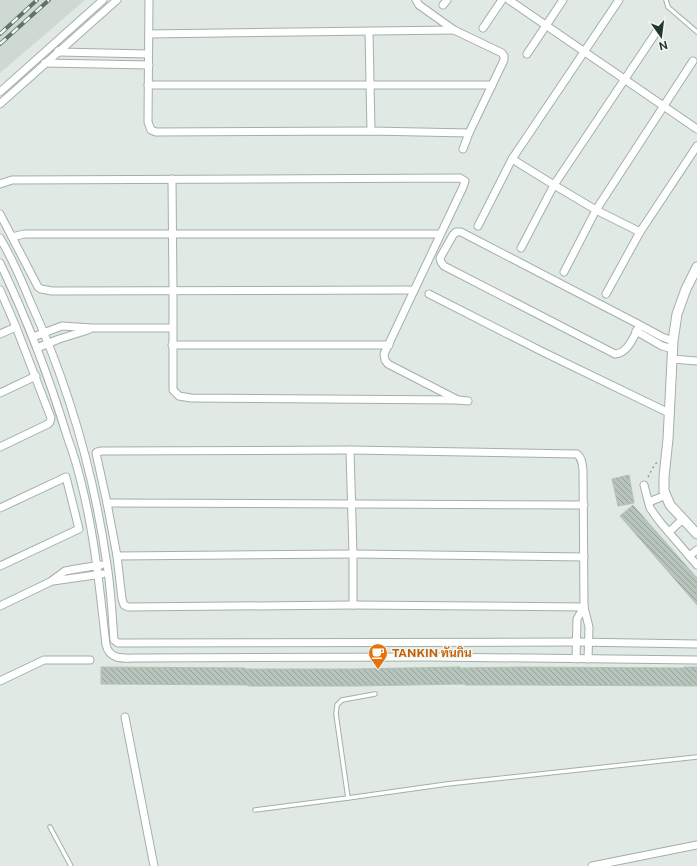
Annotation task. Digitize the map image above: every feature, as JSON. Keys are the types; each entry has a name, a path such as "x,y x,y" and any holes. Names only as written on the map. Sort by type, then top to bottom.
{"street":[{"path":"0,92 103,0"},
{"path":"0,104 117,0"},
{"path":"149,0 148,122 151,130 156,132 469,133"},
{"path":"416,0 419,6 454,30 502,53 504,56 504,60 469,133 463,149"},
{"path":"483,28 502,0"},
{"path":"509,0 697,129"},
{"path":"527,54 563,0"},
{"path":"478,226 512,159 619,0"},
{"path":"149,34 454,30"},
{"path":"521,248 554,185 657,31"},
{"path":"369,32 371,132"},
{"path":"52,45 59,52 148,54"},
{"path":"39,57 46,64 148,65"},
{"path":"564,272 596,210 694,61"},
{"path":"148,85 492,85"},
{"path":"606,294 640,232 697,146"},
{"path":"512,159 596,210 640,232"},
{"path":"0,184 12,180 460,178 465,181 463,187 384,354 385,360 388,364 458,400"},
{"path":"172,179 172,382 174,390 179,396 191,398 468,401"},
{"path":"0,214 38,287 52,291 414,290"},
{"path":"638,328 626,349 615,354 444,266 440,258 453,235 456,232 460,232 638,328 662,337 673,345"},
{"path":"12,237 24,234 440,234"},
{"path":"0,238 45,333 71,409 98,509 107,564 114,640 118,643 588,642 697,644"},
{"path":"0,263 33,337 59,407 72,450 82,485 97,566 106,645 108,651 117,658 432,657 697,660"},
{"path":"697,267 686,289 677,314 673,345 664,476 664,491 670,505 697,534"},
{"path":"0,290 36,376 51,418 50,422 43,427 0,447"},
{"path":"429,294 543,352 669,413"},
{"path":"0,334 16,326"},
{"path":"33,337 62,326 92,328 172,328"},
{"path":"37,348 92,328"},
{"path":"172,346 388,345"},
{"path":"672,359 697,361"},
{"path":"0,392 36,376"},
{"path":"72,450 82,447"},
{"path":"350,450 353,605"},
{"path":"584,607 353,605 128,607 124,605 122,599 117,556 107,503 95,454 102,451 350,450 577,454 582,460 583,470 584,607 588,627 588,659"},
{"path":"0,508 66,477 79,528 0,566"},
{"path":"644,485 650,508 697,565"},
{"path":"648,502 666,495"},
{"path":"107,503 584,505"},
{"path":"669,532 683,519"},
{"path":"690,556 697,550"},
{"path":"117,556 353,554 584,557"},
{"path":"0,606 50,582 65,571 107,564"},
{"path":"50,582 98,574 108,574"},
{"path":"576,659 577,619 584,607"},
{"path":"272,643 272,658"},
{"path":"432,643 432,657"},
{"path":"117,658 123,644"},
{"path":"0,681 44,660 90,660"},
{"path":"125,717 154,866"},
{"path":"592,866 697,845"}],"lane":[{"path":"666,0 668,7 697,32"},
{"path":"348,798 336,714 337,705 342,700 376,694"},
{"path":"255,810 447,784 697,757"},
{"path":"50,827 71,866"}],"path":[{"path":"648,477 656,462 666,460"}],"shaded area":[{"path":"0,0 85,0 0,73"}],"building":[{"path":"629,475 634,503 618,506 612,479"},
{"path":"633,505 697,578 697,605 620,516"},
{"path":"101,667 353,669 460,667 697,667 697,686 465,684 248,686 101,684"}],"railway":[{"path":"0,34 37,0"},
{"path":"0,44 49,0"}],"place":[{"name":"TANKIN ทันกิน","path":"378,670"}]}
